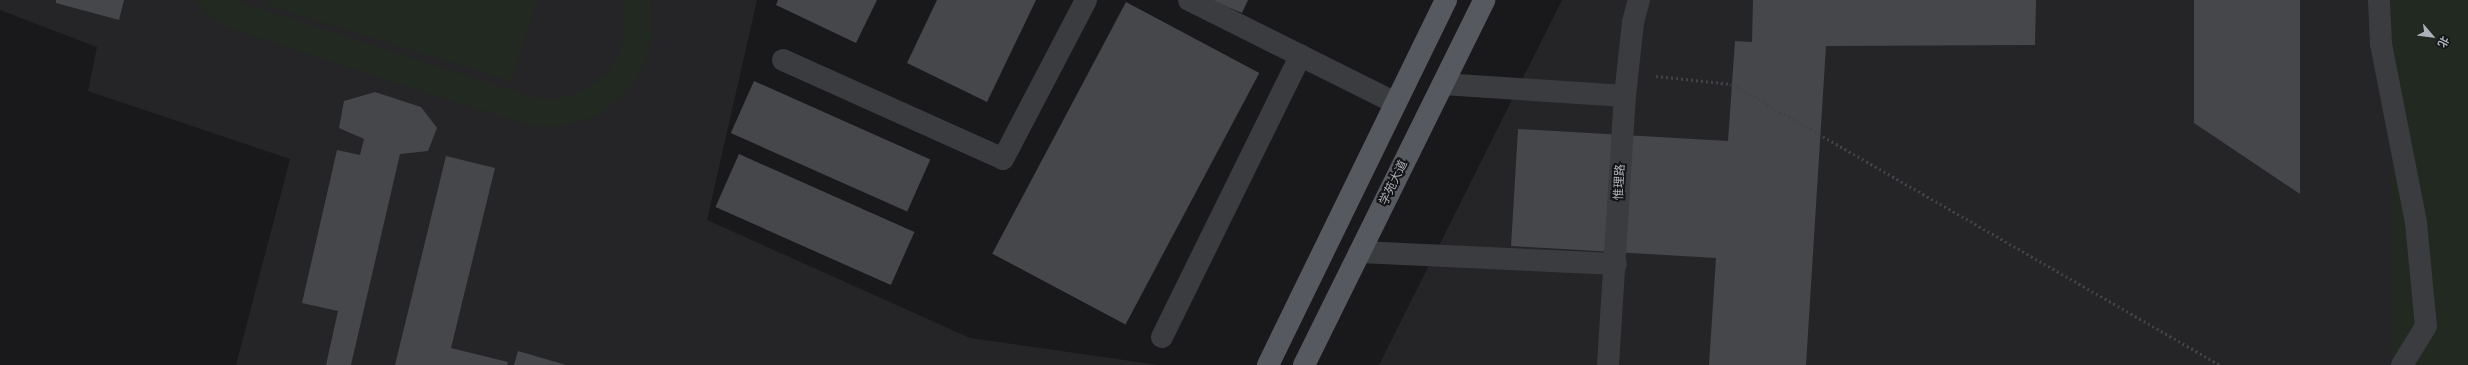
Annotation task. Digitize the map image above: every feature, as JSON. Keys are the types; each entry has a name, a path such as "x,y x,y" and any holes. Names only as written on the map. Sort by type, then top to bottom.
{"main road":[{"path":"1268,365 1446,0"},
{"name":"学苑大道","path":"1304,365 1484,0"}],"street":[{"path":"783,60 1003,159 1086,0"},
{"path":"1189,0 1396,103"},
{"name":"惟理路","path":"1608,365 1616,264 1624,96 1633,22 1640,0"},
{"path":"2379,0 2381,44 2416,223 2426,326 2402,365"},
{"path":"1162,337 1301,55"},
{"path":"1443,84 1624,96"},
{"path":"1360,252 1616,264"}],"path":[{"path":"1627,73 1732,84 2220,365"}],"shaded area":[{"path":"0,0 757,0 707,220 970,338 1159,365 236,365 290,159 88,91 97,47 0,10"},
{"path":"194,0 233,0 536,98 555,99 574,94 591,86 606,74 617,58 623,40 625,20 622,0 651,0 652,39 646,61 635,81 620,99 602,112 583,121 563,126 541,127 521,123 228,28 210,17"},
{"path":"269,0 537,0 512,81 267,5"},
{"path":"1562,0 2468,0 2468,365 1379,365"},
{"path":"2391,0 2468,0 2468,365 2395,365 2392,354"}],"building":[{"path":"56,0 124,0 119,20 56,3"},
{"path":"778,0 877,0 856,43 776,5"},
{"path":"937,0 1036,0 987,102 907,63"},
{"path":"1211,0 1248,0 1242,13"},
{"path":"1753,0 2036,0 2035,45 1826,46 1806,365 1709,365 1716,258 1511,246 1518,129 1728,141 1735,41 1752,42"},
{"path":"2194,0 2300,0 2300,194 2194,123"},
{"path":"1126,2 1259,73 1126,325 992,254"},
{"path":"754,81 930,160 907,212 731,133"},
{"path":"375,92 421,107 437,128 428,151 400,154 351,365 326,365 338,311 302,303 337,150 360,155 364,139 339,128 344,101"},
{"path":"739,154 914,232 891,285 715,207"},
{"path":"446,156 495,168 451,348 508,362 507,365 395,365"},
{"path":"518,351 566,365 514,365"}]}
